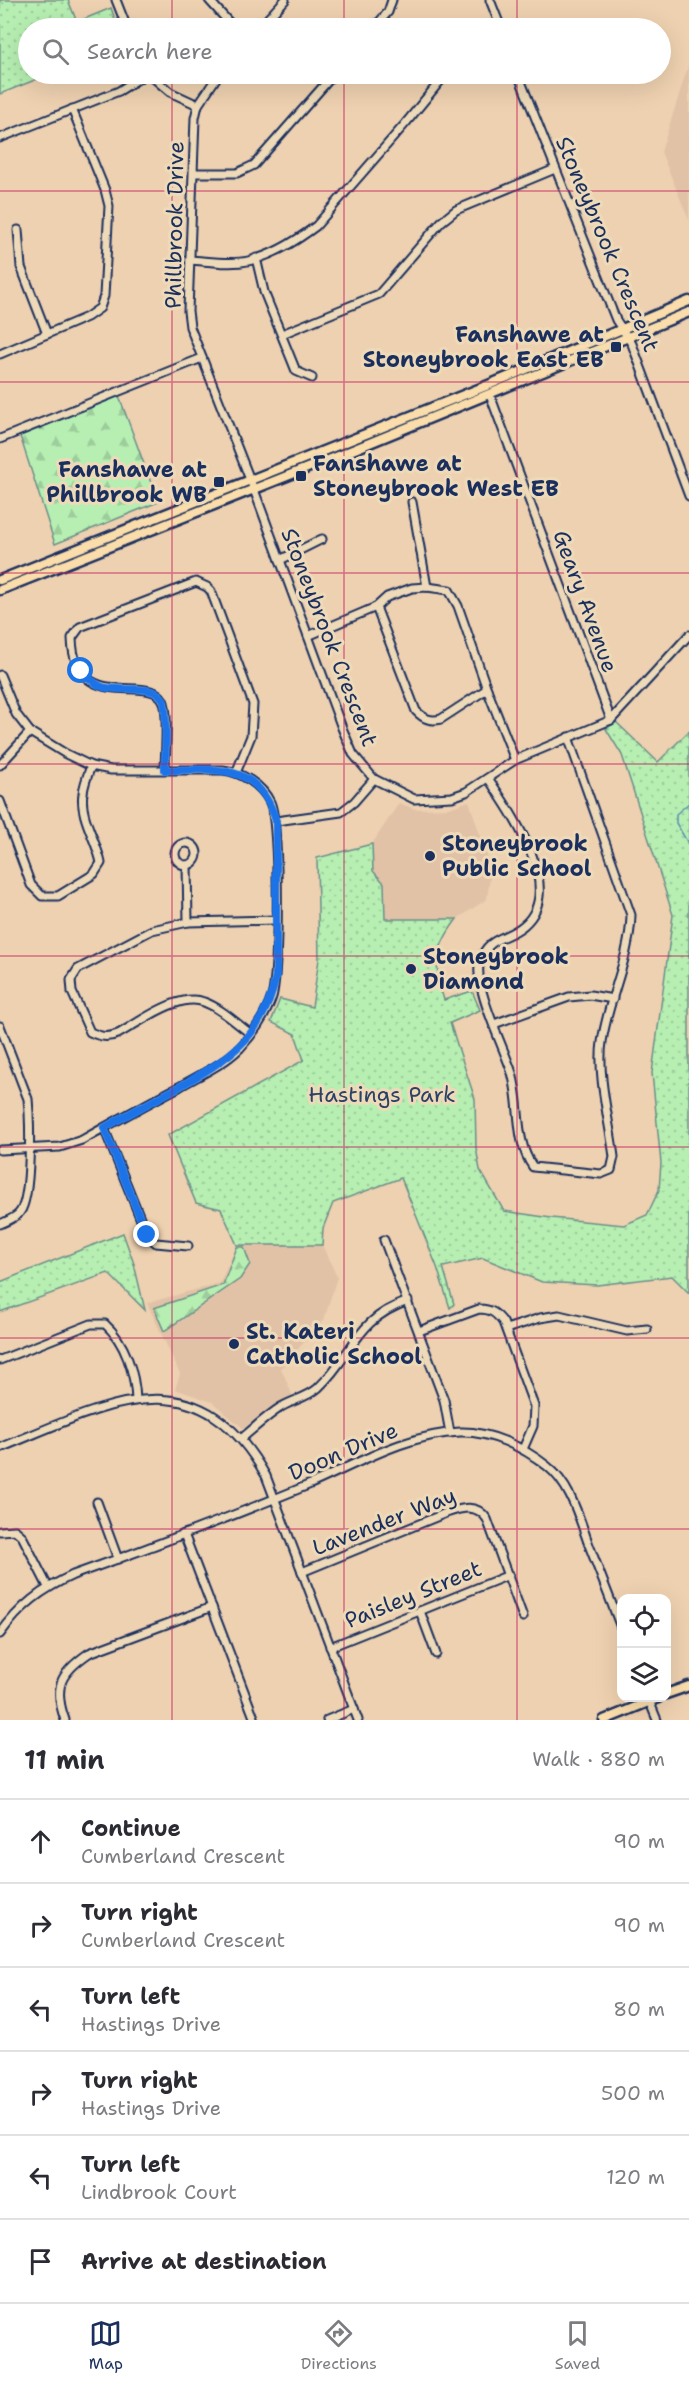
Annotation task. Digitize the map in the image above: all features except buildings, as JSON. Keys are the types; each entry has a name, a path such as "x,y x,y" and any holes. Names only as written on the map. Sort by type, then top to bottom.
{"main road":[{"path":"0,580 486,386 689,301"},
{"path":"0,590 254,490 689,312"},
{"path":"671,1692 689,1686"},
{"path":"604,1720 645,1702"}],"street":[{"path":"116,0 123,18"},
{"path":"210,0 225,18"},
{"path":"268,18 285,0"},
{"path":"383,18 388,12 392,0"},
{"path":"490,0 497,18"},
{"path":"0,138 119,91 131,84"},
{"path":"160,84 170,92 198,105"},
{"name":"Phillbrook Drive","path":"212,84 198,105 195,118 188,311 190,327 250,480"},
{"path":"194,173 237,173 254,165 325,84"},
{"path":"190,260 247,262 282,248 316,226 438,84"},
{"name":"Stoneybrook Crescent","path":"522,84 620,328 632,344 689,496"},
{"path":"0,354 87,317 100,308 104,296 109,206 105,190 72,109"},
{"path":"282,334 379,294 441,222 456,210 555,169"},
{"path":"18,230 21,267 47,334"},
{"path":"256,258 264,292 296,371 312,378"},
{"path":"0,439 202,358"},
{"name":"Geary Avenue","path":"489,395 610,720"},
{"name":"Stoneybrook Crescent","path":"250,480 353,754 374,779 414,799 435,799 459,795 515,760 610,720 689,635"},
{"path":"412,502 427,587"},
{"path":"280,560 322,539"},
{"path":"165,770 163,699 155,692 145,689 109,688 93,682 81,671 73,649 72,638 80,627 196,582 211,591 253,704 251,736 236,773"},
{"path":"308,636 376,607 387,597 412,588 427,587 449,590 458,606 515,760"},
{"path":"376,607 416,711 422,717 432,721 441,719 487,689"},
{"path":"0,675 16,714 30,732 66,754 91,766 111,770 222,770 236,773 260,788 270,801 276,821 276,976 272,996 263,1017 240,1048 219,1064 82,1140 60,1147 0,1150"},
{"path":"0,765 30,732"},
{"path":"488,778 518,823 537,874 540,894 534,913 523,927 487,946 478,964 483,995 516,1086 522,1145 533,1167 601,1174 611,1170 614,1158 601,1065 602,1042 629,939 631,915 568,737"},
{"path":"0,801 31,885 42,896 58,896 94,874 101,863 99,850 85,813 82,795 91,766"},
{"path":"276,821 341,812 354,802 374,779"},
{"path":"187,865 188,922"},
{"path":"251,1034 204,1002 189,999 172,1004 110,1037 101,1037 90,1032 72,992 71,980 78,969 152,930 188,922 276,920"},
{"path":"494,1024 569,997 590,995 613,999"},
{"path":"0,1224 20,1212 25,1198 29,1149 28,1099 1,1030"},
{"path":"104,1128 147,1235 156,1243 188,1246"},
{"path":"384,1240 444,1400 450,1433"},
{"path":"241,1438 282,1407 315,1390 340,1364 358,1334 370,1321 382,1312 408,1301"},
{"path":"419,1331 479,1309 490,1309 498,1316 506,1329 534,1406 533,1426 523,1449"},
{"path":"506,1329 540,1318 559,1315 627,1331 647,1329"},
{"path":"0,1360 91,1324 105,1324 117,1338 133,1373 136,1400"},
{"path":"0,1448 102,1407 136,1400 152,1398 188,1404 219,1420 241,1438 266,1476 358,1720"},
{"name":"Doon Drive","path":"0,1634 25,1603 48,1587 399,1446 423,1437 461,1432 491,1436 523,1449 548,1466 571,1497 617,1619"},
{"path":"97,1502 118,1559"},
{"name":"Lavender Way","path":"302,1572 464,1507 473,1508 483,1513 509,1575 523,1617"},
{"path":"0,1530 15,1530 22,1536 48,1587"},
{"path":"184,1534 255,1720"},
{"name":"Paisley Street","path":"330,1647 509,1575"},
{"path":"65,1720 58,1692 61,1680 77,1661 88,1653 212,1607"},
{"path":"420,1611 436,1654"},
{"path":"653,1702 657,1720"},
{"path":"327,1720 354,1709"}],"shaded area":[{"path":"689,63 689,220 661,152"},
{"name":"Stoneybrook Public School","path":"469,801 491,868 487,899 457,919 385,919 384,883 373,871 372,844 399,803 415,809 449,808"},
{"name":"St. Kateri Catholic School","path":"237,1245 322,1245 337,1277 324,1320 281,1368 293,1397 268,1409 244,1429 212,1402 175,1389 180,1374 147,1303 220,1283"}],"green space":[{"path":"0,0 68,0 75,18 18,18 18,84 25,84 0,94"},
{"path":"111,8 114,18 87,18"},
{"path":"119,396 158,502 55,544 20,436"},
{"name":"Hastings Park","path":"616,722 658,762 689,731 689,1293 672,1276 597,1285 542,1282 483,1258 443,1267 454,1304 450,1308 437,1267 401,1178 333,1203 323,1228 322,1245 237,1245 221,1209 196,1203 168,1135 304,1060 295,1034 271,1022 280,999 312,1007 319,959 317,858 372,844 373,871 384,883 385,919 457,919 440,949 438,977 444,1000 472,991 480,1010 450,1023 475,1099 476,1148 480,1170 504,1211 624,1225 647,1215 659,1190 661,1163 652,1073 673,915 622,755 606,729"},
{"path":"123,1233 134,1264 145,1310 108,1273 0,1312 0,1282"},
{"path":"237,1247 244,1247 250,1264 240,1279 164,1331 154,1308 223,1285"}],"waterway":[{"path":"689,803 676,814 676,823 689,845"}],"place":[{"name":"Fanshawe at Stoneybrook East EB","path":"616,347"},
{"name":"Fanshawe at Stoneybrook West EB","path":"301,476"},
{"name":"Fanshawe at Phillbrook WB","path":"219,482"},
{"name":"Stoneybrook Public School","path":"430,856"},
{"name":"Stoneybrook Diamond","path":"411,969"},
{"name":"St. Kateri Catholic School","path":"234,1344"}],"route":[{"path":"81,671 100,686 127,690 145,689 155,692 163,699 165,710 165,770 222,770 247,778 260,788 270,801 276,821 276,976 267,1010 240,1048 219,1064 104,1128 147,1235"}]}
